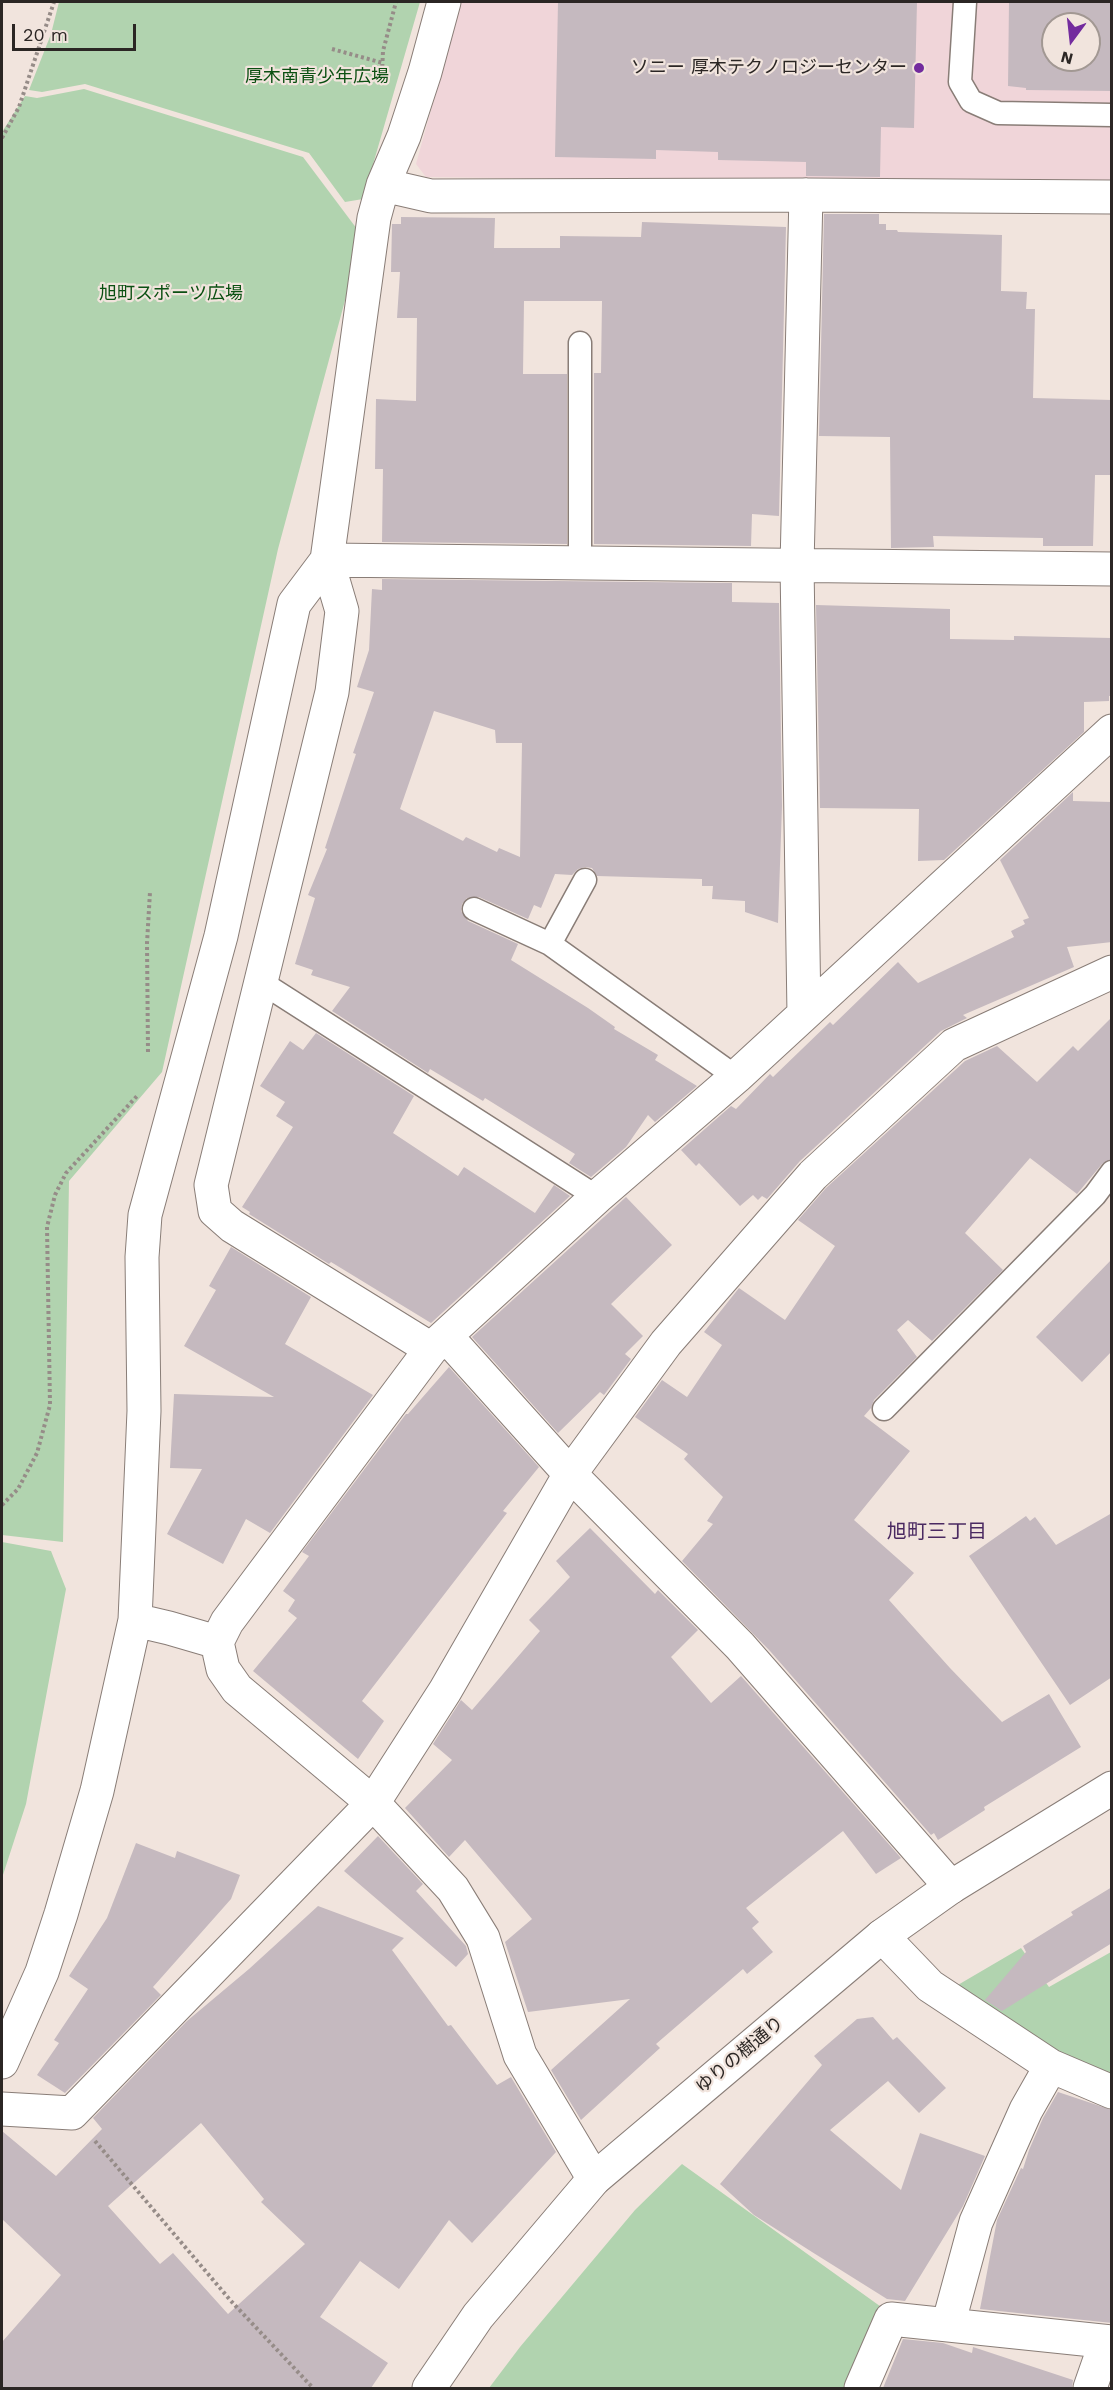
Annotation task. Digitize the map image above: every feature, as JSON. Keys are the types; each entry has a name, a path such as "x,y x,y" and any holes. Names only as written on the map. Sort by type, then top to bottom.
{"street":[{"path":"444,2 425,72 404,136 383,185 374,218 327,560 342,611 332,692 211,1185 215,1211 232,1226 439,1343 740,1646 951,1887"},
{"path":"383,185 431,196 1112,197"},
{"path":"804,1014 797,565 806,195"},
{"path":"327,560 1112,569"},
{"path":"2,2062 42,1972 61,1914 97,1791 135,1620 143,1443 142,1257 145,1215 163,1088 220,936 294,604 327,560"},
{"path":"594,2179 520,2055 483,1938 453,1890 373,1803 237,1689 223,1669 217,1642 227,1622 439,1343 597,1197 736,1077 1112,730"},
{"path":"2,2109 72,2113 373,1803 446,1691 570,1474 666,1343 813,1175 954,1044 1112,972"},
{"path":"135,1620 217,1642"},
{"name":"ゆりの樹通り","path":"429,2388 478,2316 594,2179 882,1936 951,1887 1112,1788"},
{"path":"882,1936 930,1986 1050,2066 1112,2092"},
{"path":"948,2325 976,2222 1026,2110 1050,2066"},
{"path":"861,2388 891,2319 1109,2342 1090,2388"}],"lane":[{"path":"965,2 960,82 971,101 998,113 1112,115"},
{"path":"580,344 580,563"},
{"path":"550,944 585,880"},
{"path":"474,909 550,944 736,1077"},
{"path":"261,982 597,1197"},
{"path":"884,1409 1095,1194 1112,1172"}],"path":[{"path":"2,138 19,107 54,2"},
{"path":"332,49 425,72"},
{"path":"2,1505 18,1489 37,1453 50,1405 47,1227 55,1195 66,1173 163,1088 147,943 150,892"},
{"path":"72,2113 231,2301 313,2388"}],"shaded area":[{"path":"461,2 1111,2 1111,186 426,177 416,164"}],"green space":[{"name":"厚木南青少年広場","path":"59,2 420,2 363,199 345,202 309,153 85,84 42,92 29,90 51,34"},
{"name":"旭町スポーツ広場","path":"84,89 303,157 357,229 347,293 278,549 162,1072 69,1181 63,1542 2,1535 2,132 25,96 37,98"},
{"path":"2,1542 51,1551 66,1589 26,1804 2,1878"},
{"path":"1021,1948 1049,1987 1111,1952 1111,2085 951,1989"},
{"path":"682,2164 884,2309 848,2388 489,2388 520,2347 635,2210"}],"building":[{"path":"558,2 917,2 914,128 881,127 880,177 806,176 806,162 718,160 718,152 656,150 656,159 555,157"},
{"path":"1009,2 1112,2 1112,91 1026,90 1026,88 1008,86"},
{"path":"824,214 879,214 879,224 886,224 886,230 897,230 898,232 1002,235 1001,291 1027,292 1026,309 1035,309 1033,398 1112,400 1112,475 1095,475 1093,546 1043,546 1043,538 933,536 934,547 891,548 890,437 819,436"},
{"path":"401,217 495,218 494,248 560,248 560,236 641,237 642,222 786,227 779,516 752,514 751,546 594,544 594,373 601,373 602,301 524,301 523,374 567,374 567,544 382,542 383,469 375,469 376,399 416,401 417,318 397,318 400,272 391,272 392,224 401,224"},
{"path":"382,579 732,583 732,602 779,603 782,806 778,923 745,912 745,901 712,899 713,886 702,886 702,879 597,876 592,868 585,867 578,869 572,875 555,874 541,908 534,905 528,919 479,897 467,898 462,904 461,911 468,921 518,944 511,960 588,1008 615,1027 614,1029 658,1055 655,1060 697,1086 655,1122 648,1115 626,1147 591,1177 569,1163 575,1154 485,1098 483,1101 430,1069 428,1073 332,1011 350,987 311,975 313,970 295,964 315,898 308,895 327,849 325,848 356,754 353,753 374,692 357,687 369,650 372,589 382,590","holes":["434,711 495,730 496,743 522,743 520,857 499,848 497,852 466,837 463,841 400,809"]},
{"path":"816,605 950,609 950,639 1014,640 1014,636 1112,638 1112,696 1109,696 1109,701 1084,702 1084,732 944,860 918,861 919,809 820,808"},
{"path":"1073,792 1073,801 1112,802 1112,942 1067,947 1074,967 963,1015 967,1018 941,1031 800,1161 767,1199 762,1196 758,1200 753,1195 740,1206 699,1163 696,1166 681,1150 731,1106 736,1109 770,1074 773,1077 830,1022 833,1025 898,962 918,983 1014,937 1011,931 1025,924 1023,920 1029,918 1000,860"},
{"path":"1112,1017 1112,1159 1102,1164 1077,1194 1030,1158 965,1233 1003,1270 932,1341 908,1320 897,1330 917,1357 874,1400 864,1416 910,1451 854,1520 914,1573 889,1600 1002,1722 1049,1694 1081,1747 984,1807 985,1810 938,1840 934,1833 931,1835 770,1651 682,1561 713,1524 707,1521 723,1497 684,1459 688,1454 635,1417 662,1380 687,1397 722,1345 704,1332 739,1288 785,1320 835,1246 798,1220 826,1188 965,1061 997,1046 1037,1082 1073,1046 1078,1051"},
{"path":"316,1033 414,1096 393,1133 458,1176 464,1167 535,1213 554,1185 570,1196 431,1323 331,1262 329,1264 249,1214 250,1212 242,1207 293,1127 276,1116 285,1102 260,1086 290,1041 303,1050"},
{"path":"626,1197 672,1245 611,1304 643,1336 625,1354 631,1359 604,1395 600,1392 558,1433 472,1337"},
{"path":"231,1247 311,1297 285,1344 373,1395 270,1533 246,1519 223,1564 167,1534 202,1469 170,1468 174,1394 274,1397 184,1346 216,1290 209,1286"},
{"path":"1112,1259 1112,1351 1082,1382 1036,1337"},
{"path":"449,1367 539,1467 503,1511 507,1513 362,1701 384,1721 358,1759 253,1671 297,1618 288,1611 295,1600 283,1591 309,1556 302,1552 406,1414"},
{"path":"1112,1513 1112,1677 1070,1705 969,1556 1026,1516 1030,1521 1035,1517 1056,1545"},
{"path":"590,1528 655,1594 658,1590 698,1630 671,1657 711,1703 741,1676 901,1858 876,1874 843,1831 746,1908 759,1922 752,1928 773,1952 747,1974 743,1969 656,2044 660,2048 581,2120 551,2070 630,1999 528,2012 505,1942 532,1919 465,1840 449,1857 405,1808 452,1760 433,1744 461,1700 472,1710 540,1631 529,1620 570,1577 556,1561"},
{"path":"378,1836 423,1884 416,1891 466,1946 468,1954 456,1967 344,1871"},
{"path":"136,1843 175,1858 177,1851 240,1875 231,1899 153,1987 161,1995 65,2093 37,2075 59,2043 54,2040 88,1989 69,1976 107,1918"},
{"path":"1112,1887 1112,1943 1002,2011 985,2000 1026,1952 1023,1946 1073,1915 1071,1912"},
{"path":"318,1906 404,1938 392,1950 448,2026 451,2025 497,2085 511,2077 556,2152 472,2243 449,2220 399,2289 360,2261 320,2317 388,2363 371,2388 2,2388 2,2342 61,2275 2,2219 2,2131 56,2176 102,2129 93,2118 187,2021 249,1969","holes":["201,2123 264,2199 261,2202 305,2244 228,2314 173,2253 160,2264 108,2206"]},
{"path":"873,2017 893,2040 897,2037 946,2088 919,2113 888,2081 830,2130 901,2190 920,2133 985,2156 963,2206 905,2301 887,2299 812,2252 754,2215 720,2184 822,2065 814,2056 857,2019"},
{"path":"1058,2092 1112,2110 1112,2323 980,2309 997,2220 1021,2168 1023,2169 1043,2118"},
{"path":"903,2339 943,2343 972,2353 973,2347 1073,2380 1072,2388 883,2388"}],"place":[{"name":"ソニー 厚木テクノロジーセンター","path":"919,68"}],"district":[{"name":"旭町三丁目","path":"937,1532"}]}
